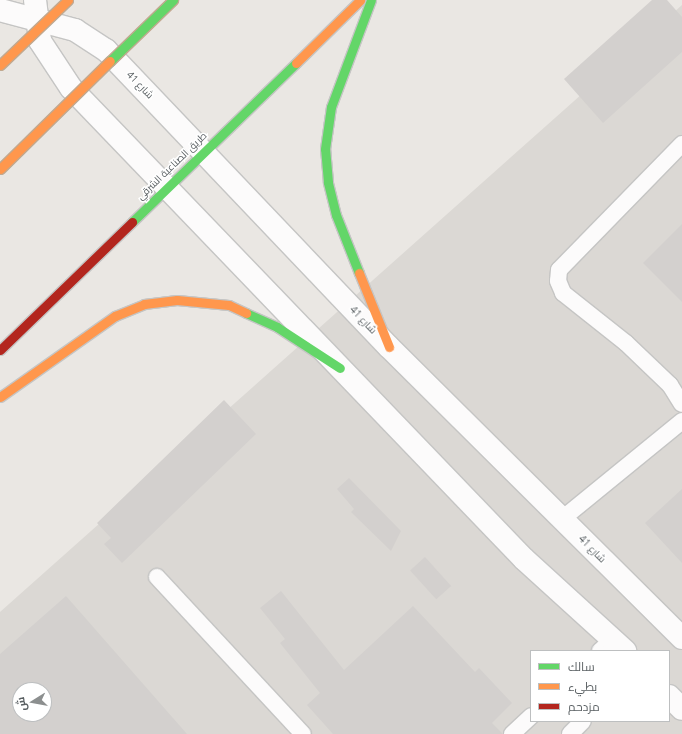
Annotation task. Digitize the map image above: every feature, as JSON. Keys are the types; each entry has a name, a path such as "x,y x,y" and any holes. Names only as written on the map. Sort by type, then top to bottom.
{"main road":[{"path":"0,65 68,0"},
{"path":"0,169 173,0"},
{"name":"طريق الصناعية الشرقي","path":"0,350 360,0"},
{"path":"372,0 331,107 325,149 328,182 336,216 389,347"},
{"path":"0,397 115,316 144,304 177,300 229,305 277,327 340,368"}],"street":[{"name":"شارع 41","path":"0,10 35,9 75,30 106,50 389,347 682,638"},
{"path":"35,9 40,41 71,88 167,186 340,368 612,647"},
{"path":"670,697 682,709"}],"lane":[{"path":"682,144 559,270 558,281 563,293 626,343 655,370 682,404"},
{"path":"562,519 682,421"},
{"path":"157,577 302,734"},
{"path":"512,734 530,717"},
{"path":"570,734 582,722"}],"shaded area":[{"path":"682,5 682,734 0,734 0,612"}],"building":[{"path":"652,0 667,0 682,17 682,52 603,123 564,79"},
{"path":"682,224 682,302 643,263"},
{"path":"224,400 256,434 122,563 104,544 111,538 97,523"},
{"path":"349,478 401,531 391,551 351,512 354,509 337,489"},
{"path":"682,489 682,563 645,523"},
{"path":"425,557 451,586 436,599 410,570"},
{"path":"281,591 344,670 413,606 475,672 479,668 512,703 492,723 503,734 333,734 307,705 320,693 280,643 285,639 260,608"},
{"path":"66,596 187,734 0,734 0,654"}],"traffic: fast":[{"path":"110,61 173,0"},
{"path":"359,273 336,215 328,182 325,149 331,107 371,0"},
{"path":"132,222 296,63"},
{"path":"246,313 277,327 340,368"}],"traffic: slow":[{"path":"0,65 68,0"},
{"path":"296,63 360,0"},
{"path":"0,169 110,61"},
{"path":"359,273 389,347"},
{"path":"0,397 115,316 144,304 177,300 229,305 246,313"}],"traffic: jam":[{"path":"0,350 132,222"}]}
